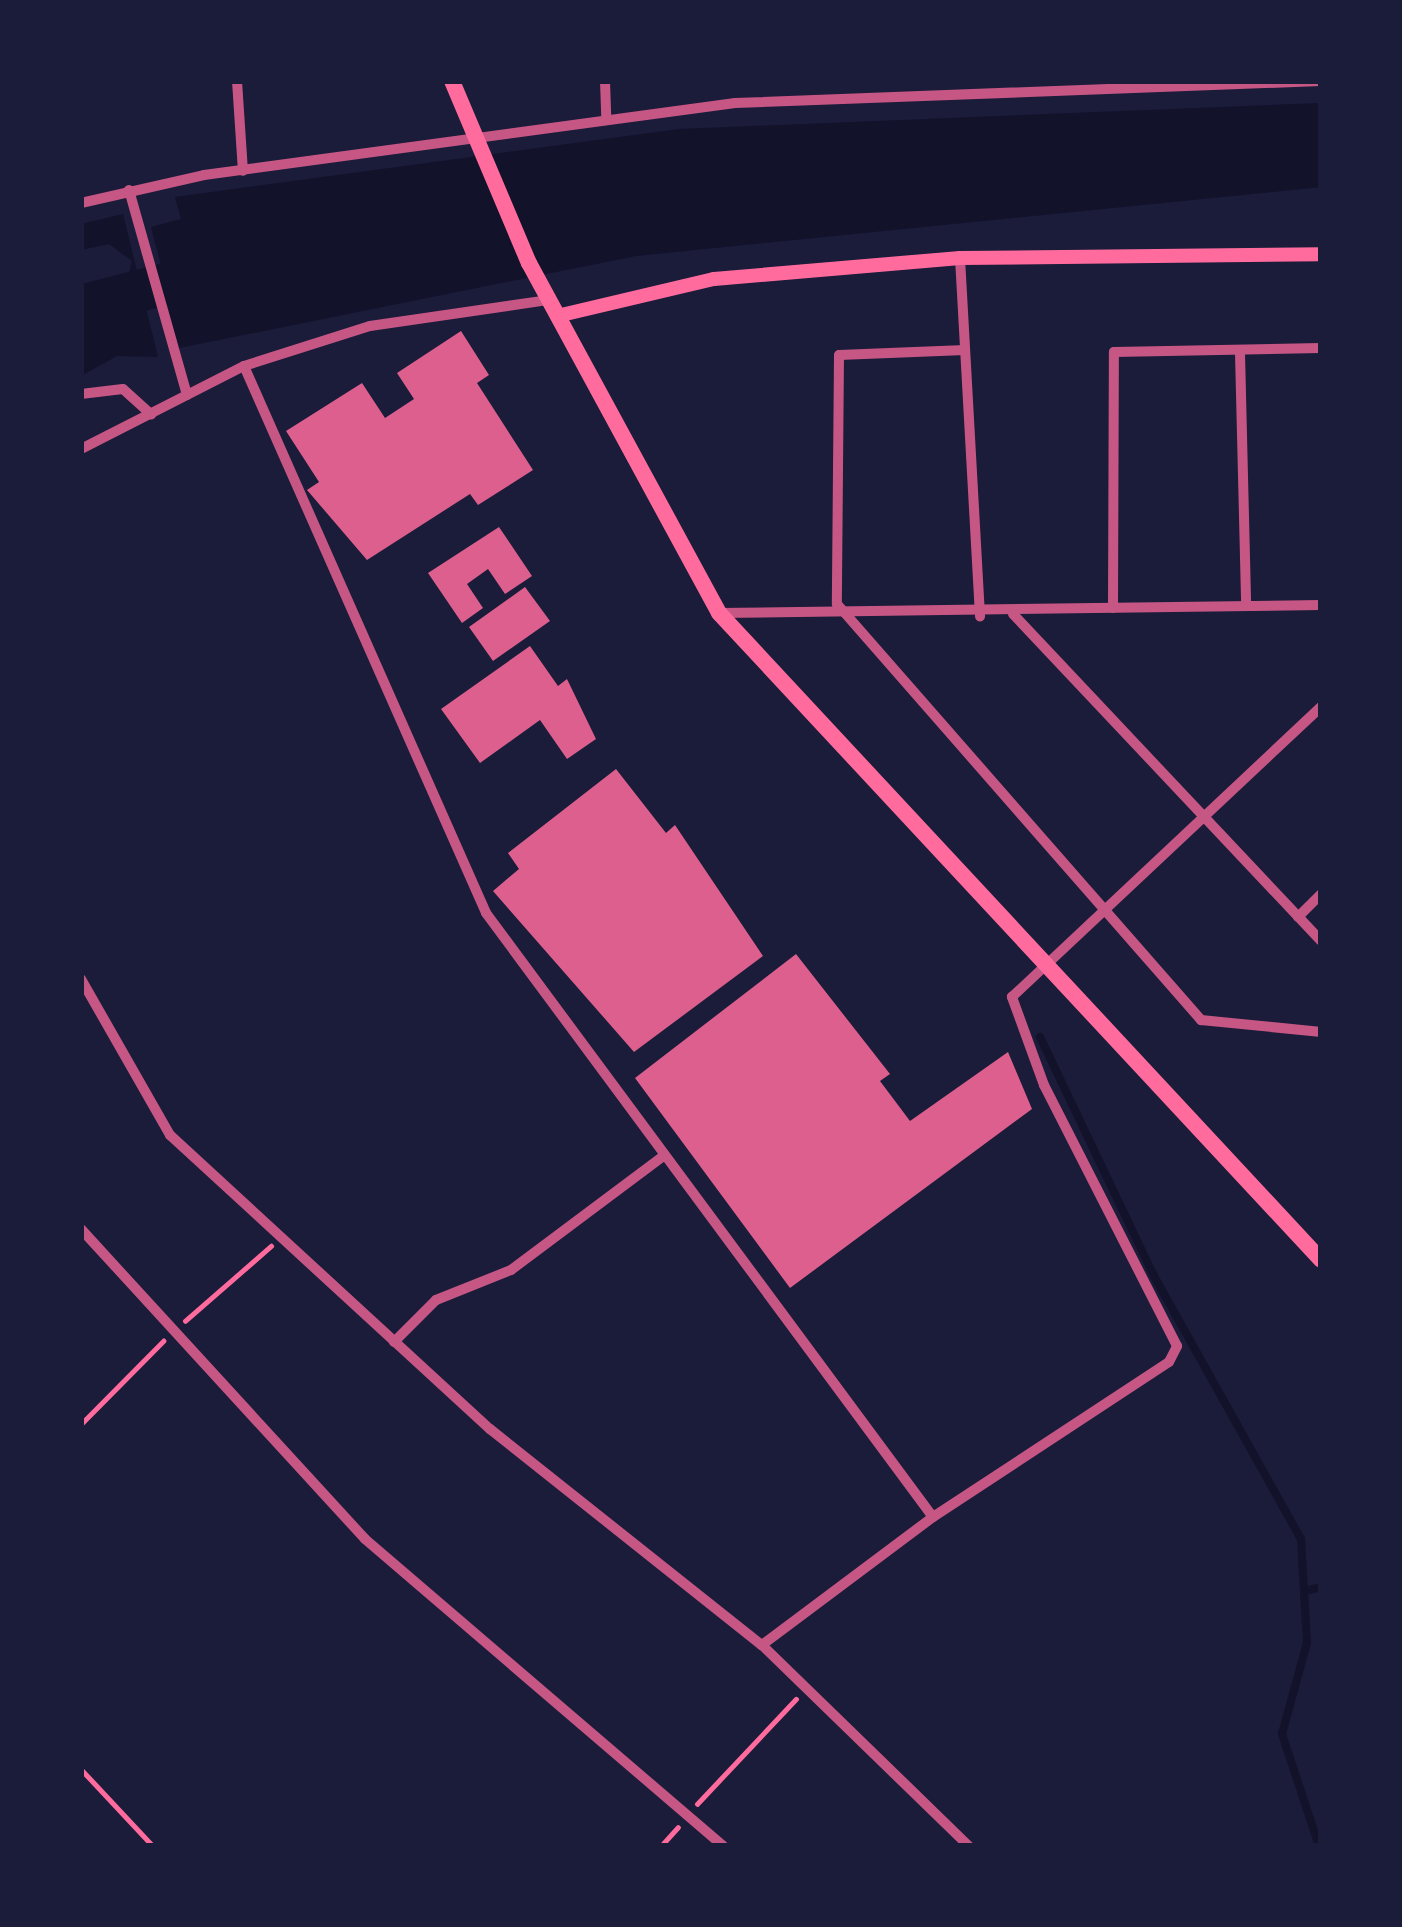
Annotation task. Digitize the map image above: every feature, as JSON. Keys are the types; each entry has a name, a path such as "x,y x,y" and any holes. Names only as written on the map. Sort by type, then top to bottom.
{"highway":[{"path":"452,81 553,308 719,613 1321,1260"}],"main road":[{"path":"553,308 714,279 960,258 1321,254"}],"street":[{"path":"237,81 243,171"},
{"path":"605,81 606,119"},
{"path":"81,203 243,171 479,144 606,119 1001,85 1321,81"},
{"path":"129,190 187,394"},
{"path":"960,258 980,616"},
{"path":"81,449 244,365 370,326 553,308"},
{"path":"1114,608 1114,352 1321,349"},
{"path":"965,350 839,356 844,614 1201,1019 1321,1032"},
{"path":"1240,352 1246,604"},
{"path":"244,365 486,913 933,1516"},
{"path":"81,394 123,389 152,415"},
{"path":"719,613 980,616 1114,608 1321,605"},
{"path":"1012,614 1321,941"},
{"path":"762,1645 933,1516 1169,1362 1177,1346 1014,1011 1012,997 1104,908 1207,822 1321,706"},
{"path":"1298,917 1321,894"},
{"path":"81,980 170,1135 394,1342 625,1544 762,1645 969,1846"},
{"path":"394,1342 436,1300 511,1270 665,1155"},
{"path":"81,1228 365,1539 723,1846"}],"path":[{"path":"661,1846 804,1690"},
{"path":"81,1768 153,1846"}],"shaded area":[{"path":"1321,103 1321,187 636,256 179,348 167,303 198,295 190,265 162,269 151,227 181,219 175,197 679,129"},
{"path":"123,214 158,357 117,356 81,376 81,294 127,282 132,261 109,244 81,250 81,224"}],"building":[{"path":"461,331 489,375 477,383 533,470 478,505 470,494 367,560 307,490 319,482 286,431 362,383 385,418 414,399 397,373"},
{"path":"499,527 532,576 505,594 488,569 467,584 483,608 462,623 428,573"},
{"path":"525,587 550,621 493,661 469,627"},
{"path":"530,646 558,686 567,679 596,739 567,759 540,720 480,763 441,709"},
{"path":"616,769 666,833 675,825 763,956 634,1052 493,891 519,869 508,853"},
{"path":"796,954 890,1074 880,1081 910,1121 1008,1052 1032,1109 790,1288 635,1078"}],"waterway":[{"path":"81,306 246,263"},
{"path":"1040,1037 1154,1276 1301,1539 1307,1643 1282,1734 1319,1846"},
{"path":"1309,1590 1321,1587"}]}
